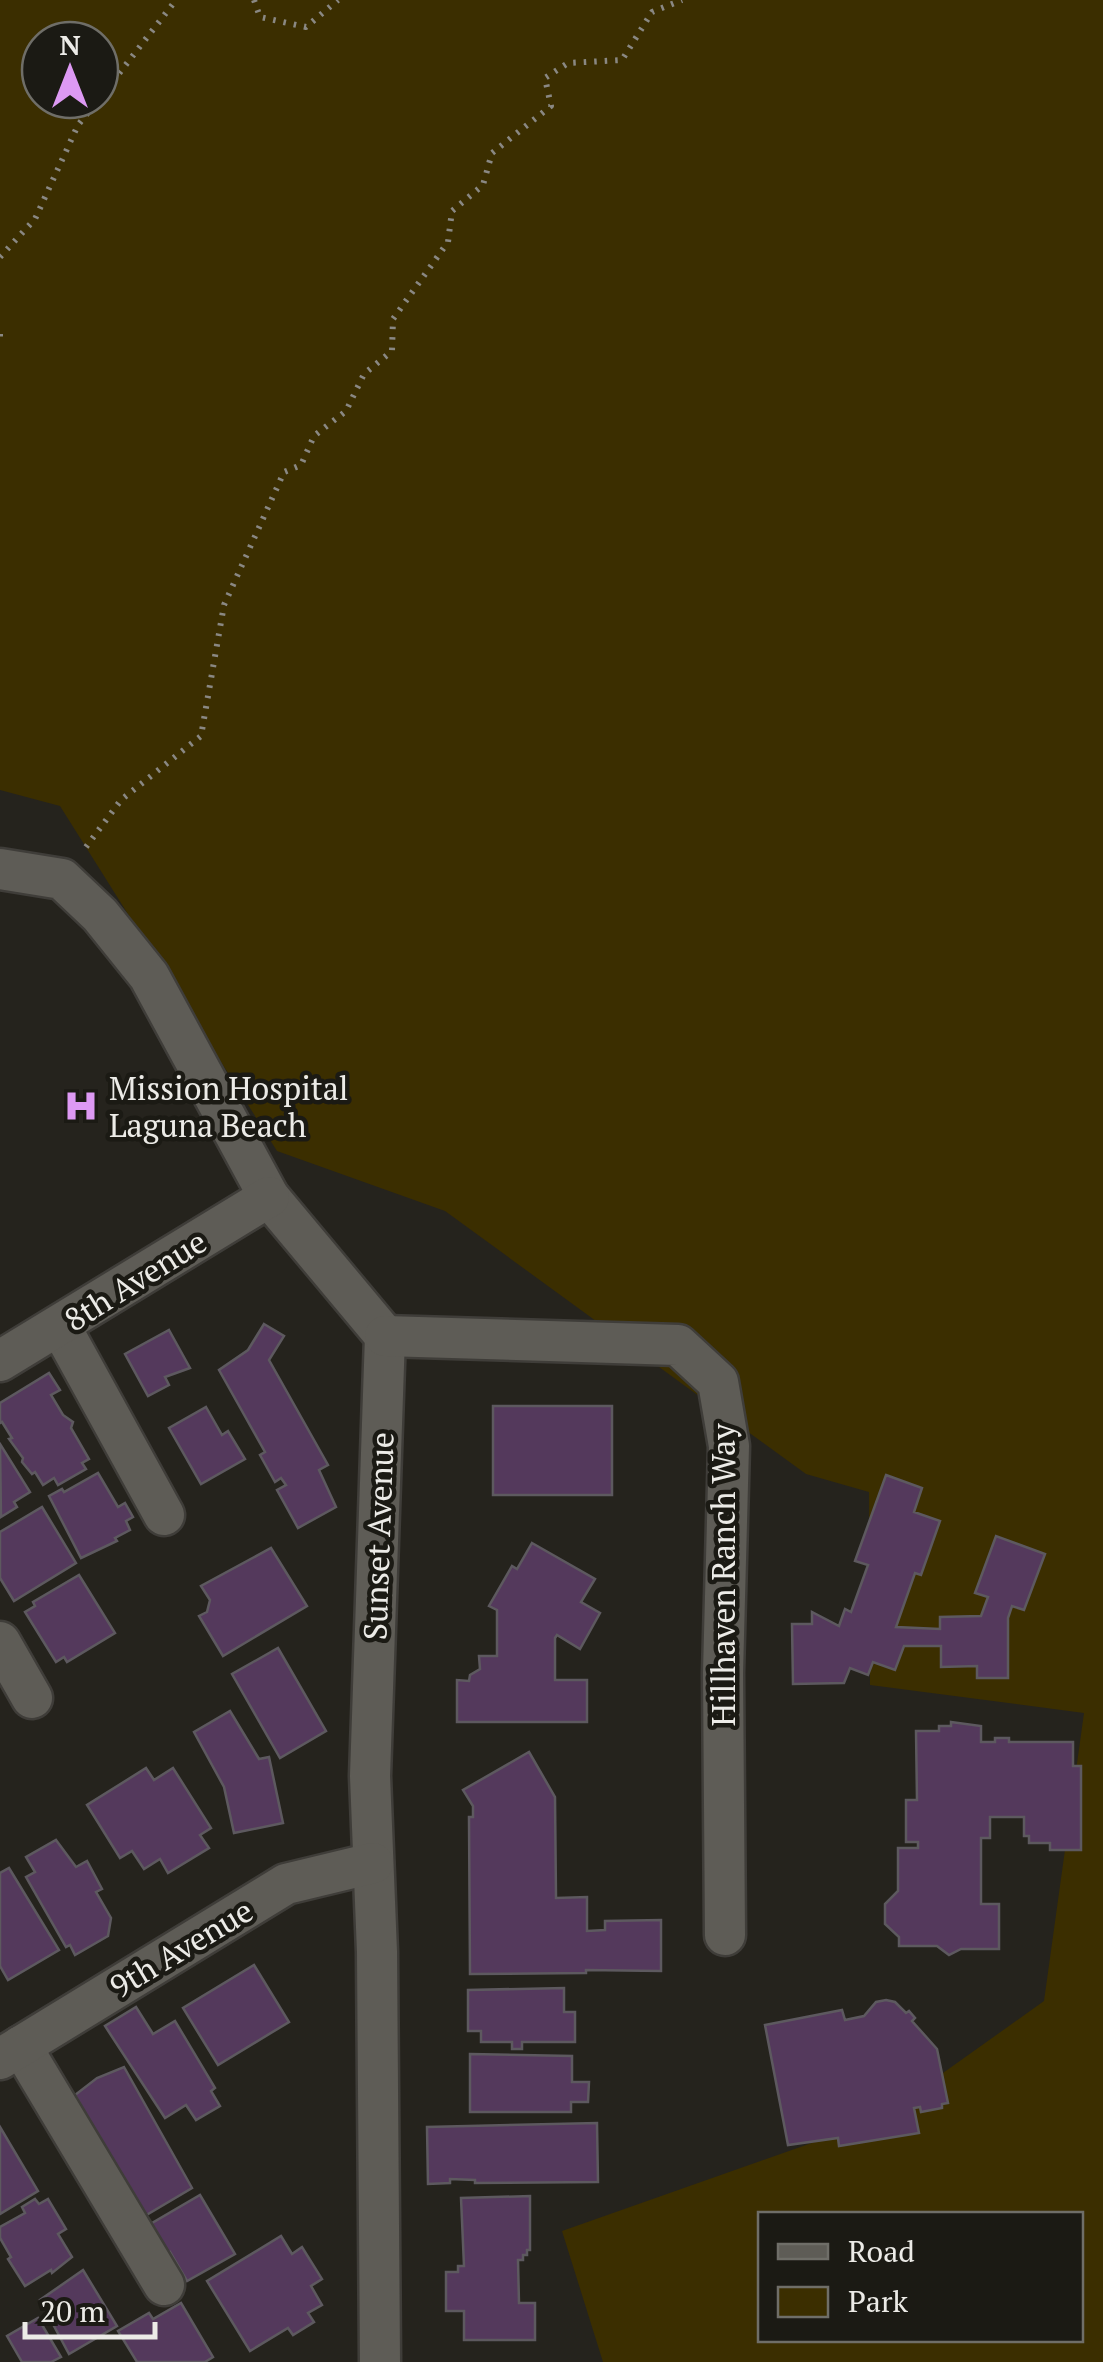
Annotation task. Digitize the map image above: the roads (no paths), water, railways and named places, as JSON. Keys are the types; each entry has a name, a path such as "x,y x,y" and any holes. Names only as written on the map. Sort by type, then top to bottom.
{"street":[{"path":"0,869 62,880 100,915 149,976 269,1197 386,1336"},
{"name":"8th Avenue","path":"0,1361 269,1197"},
{"path":"60,1326 164,1515"},
{"name":"Sunset Avenue","path":"380,2362 370,1776 386,1336"},
{"name":"Hillhaven Ranch Way","path":"386,1336 678,1344 718,1382 730,1446 723,1673 724,1935"},
{"path":"0,1642 32,1698"},
{"name":"9th Avenue","path":"10,2052 286,1884 374,1864"},
{"path":"10,2052 164,2286"}],"place":[{"name":"Mission Hospital Laguna Beach","path":"81,1106"}]}
